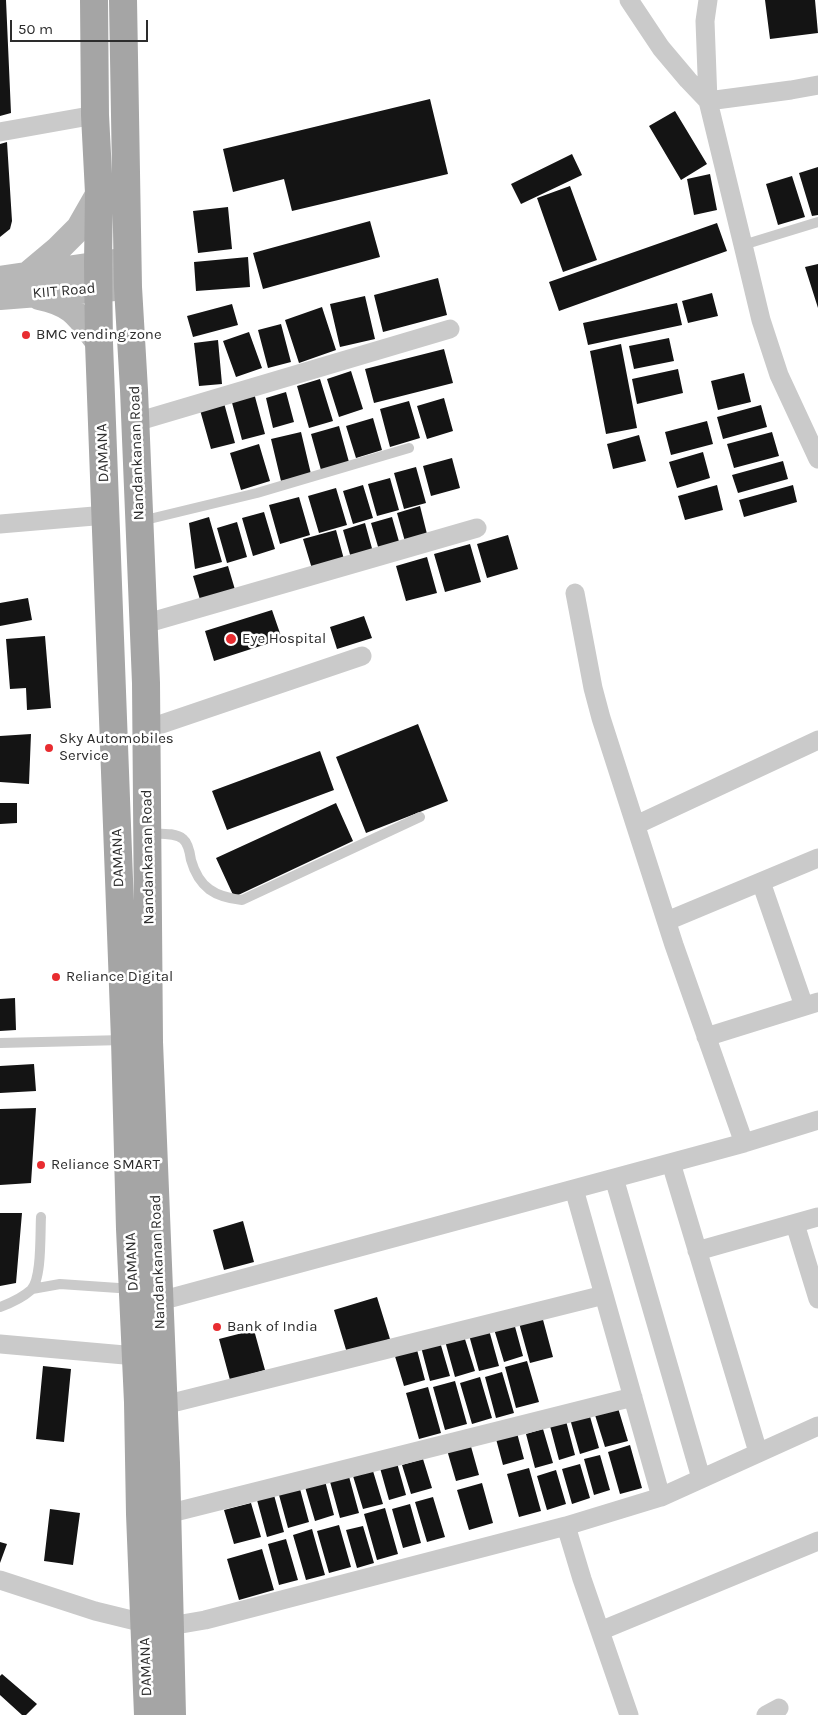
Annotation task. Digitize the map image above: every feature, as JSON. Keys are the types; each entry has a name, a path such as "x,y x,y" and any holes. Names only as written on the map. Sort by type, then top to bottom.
{"main road":[{"name":"DAMANA","path":"94,0 95,115 99,193 98,276 130,1229 136,1356 157,1625 148,1715"},
{"name":"Nandankanan Road","path":"123,0 128,287 136,422 144,624 150,1042 167,1514 157,1625 172,1715"},
{"path":"99,193 79,228 26,285 75,311 100,343"},
{"path":"98,276 128,260"},
{"name":"KIIT Road","path":"0,297 26,285 98,276 128,287"},
{"name":"KIIT Road","path":"0,279 26,285"}],"street":[{"path":"630,0 661,48 708,100"},
{"path":"708,0 705,21 708,100 761,320 779,375 818,457"},
{"path":"708,100 818,85"},
{"path":"0,132 95,115"},
{"path":"136,422 450,329"},
{"path":"0,524 106,515"},
{"path":"144,624 477,528"},
{"path":"575,593 593,688 666,921 744,1143"},
{"path":"147,729 362,656"},
{"path":"636,826 818,740"},
{"path":"666,921 818,858"},
{"path":"706,1037 811,1004 761,882"},
{"path":"160,1301 744,1143 818,1120"},
{"path":"671,1163 758,1452"},
{"path":"614,1178 701,1478"},
{"path":"574,1189 661,1497"},
{"path":"697,1251 818,1217"},
{"path":"795,1224 818,1299"},
{"path":"164,1405 604,1295"},
{"path":"0,1344 136,1356"},
{"path":"167,1514 633,1397"},
{"path":"0,1580 95,1611 157,1625 206,1620 566,1526 661,1497 818,1426"},
{"path":"566,1526 629,1715"},
{"path":"600,1631 818,1541"}],"lane":[{"path":"743,245 818,222"},
{"path":"140,521 257,493 409,448"},
{"path":"148,833 176,835 184,839 193,866 204,885 224,898 242,900 420,817"},
{"path":"0,1043 125,1040"},
{"path":"32,1289 39,1268 41,1217"},
{"path":"0,1307 16,1301 32,1289 60,1284 133,1289"}],"building":[{"path":"0,0 6,0 11,113 0,116"},
{"path":"765,0 815,0 818,33 770,39"},
{"path":"430,99 448,174 292,211 284,179 233,192 223,149"},
{"path":"675,111 707,164 681,180 649,126"},
{"path":"7,142 12,221 10,229 0,237 0,144"},
{"path":"572,154 582,175 521,204 511,184"},
{"path":"818,167 818,215 812,216 799,173"},
{"path":"710,174 717,210 694,215 687,179"},
{"path":"792,176 805,217 778,225 766,184"},
{"path":"570,186 597,260 563,272 537,198"},
{"path":"228,207 232,249 198,253 193,211"},
{"path":"370,221 380,257 263,289 253,253"},
{"path":"717,223 727,251 559,311 549,282"},
{"path":"248,257 250,287 196,291 194,262"},
{"path":"818,264 818,308 805,267"},
{"path":"438,278 447,315 383,332 374,295"},
{"path":"712,293 718,316 688,323 682,301"},
{"path":"365,296 375,339 340,347 330,304"},
{"path":"677,303 682,325 588,345 583,323"},
{"path":"232,304 238,325 193,337 187,316"},
{"path":"322,307 336,350 299,363 285,320"},
{"path":"281,324 291,362 268,368 258,330"},
{"path":"249,332 262,368 236,377 223,341"},
{"path":"669,338 674,361 634,369 629,346"},
{"path":"218,340 222,384 199,386 194,343"},
{"path":"621,344 637,428 606,434 590,351"},
{"path":"444,349 453,383 374,403 365,369"},
{"path":"678,369 683,393 637,404 632,379"},
{"path":"351,371 363,409 339,417 327,379"},
{"path":"744,373 751,402 718,410 711,381"},
{"path":"320,379 333,421 309,428 297,386"},
{"path":"286,392 294,422 273,428 266,398"},
{"path":"254,393 265,434 242,440 231,399"},
{"path":"444,398 453,431 427,439 417,406"},
{"path":"409,401 420,438 390,447 380,409"},
{"path":"224,403 235,443 211,449 200,410"},
{"path":"761,405 767,427 723,439 717,417"},
{"path":"373,418 382,450 356,458 346,426"},
{"path":"707,421 713,444 671,455 665,432"},
{"path":"339,426 349,462 321,470 311,434"},
{"path":"301,432 311,474 281,481 271,439"},
{"path":"772,432 779,456 734,468 727,444"},
{"path":"639,435 646,461 613,469 607,444"},
{"path":"259,444 270,481 241,490 230,453"},
{"path":"703,452 710,478 677,488 669,462"},
{"path":"452,458 460,488 431,496 423,466"},
{"path":"783,461 788,479 738,493 732,475"},
{"path":"416,467 426,503 404,509 394,473"},
{"path":"390,478 399,510 377,516 368,484"},
{"path":"363,485 373,518 353,524 343,491"},
{"path":"717,485 723,510 685,520 678,496"},
{"path":"793,485 797,502 744,517 739,500"},
{"path":"336,488 347,525 319,533 308,496"},
{"path":"299,497 310,535 280,544 269,505"},
{"path":"420,506 428,538 406,545 397,513"},
{"path":"264,512 275,549 253,556 242,518"},
{"path":"209,517 222,562 195,569 189,523"},
{"path":"392,517 400,545 379,550 371,523"},
{"path":"237,522 247,557 227,563 217,528"},
{"path":"365,523 373,552 351,558 343,530"},
{"path":"336,530 345,563 313,572 303,539"},
{"path":"508,535 518,569 487,578 477,544"},
{"path":"470,544 481,582 445,592 434,554"},
{"path":"427,557 437,593 406,601 396,566"},
{"path":"228,566 236,593 201,603 193,576"},
{"path":"28,598 32,620 0,626 0,603"},
{"path":"272,610 282,639 214,661 205,631"},
{"path":"364,616 372,638 337,649 330,627"},
{"path":"45,636 51,708 27,710 26,688 10,689 6,639"},
{"path":"418,724 448,801 366,833 336,757"},
{"path":"31,734 29,784 0,782 0,736"},
{"path":"320,751 334,790 227,830 212,791"},
{"path":"0,803 17,803 17,823 0,824"},
{"path":"336,803 353,841 234,897 216,858"},
{"path":"15,998 16,1030 0,1031 0,999"},
{"path":"34,1064 36,1091 0,1093 0,1066"},
{"path":"36,1108 31,1183 0,1185 0,1109"},
{"path":"0,1213 22,1213 16,1283 0,1286"},
{"path":"243,1221 254,1262 224,1270 213,1230"},
{"path":"377,1297 390,1339 347,1353 334,1310"},
{"path":"542,1316 553,1357 530,1363 519,1323"},
{"path":"514,1323 523,1356 504,1362 494,1329"},
{"path":"254,1330 265,1370 230,1380 219,1339"},
{"path":"489,1330 499,1366 479,1371 469,1335"},
{"path":"464,1336 475,1371 455,1377 445,1341"},
{"path":"440,1342 450,1376 430,1381 421,1347"},
{"path":"416,1346 425,1380 404,1386 394,1353"},
{"path":"527,1361 539,1402 516,1408 505,1367"},
{"path":"43,1366 71,1369 64,1442 36,1439"},
{"path":"502,1372 514,1413 496,1418 485,1377"},
{"path":"480,1377 492,1418 472,1424 460,1383"},
{"path":"455,1381 467,1424 445,1430 433,1387"},
{"path":"428,1387 441,1433 419,1439 406,1393"},
{"path":"618,1408 628,1441 605,1447 595,1415"},
{"path":"589,1413 599,1448 580,1454 570,1419"},
{"path":"566,1421 575,1455 559,1460 550,1426"},
{"path":"543,1429 553,1463 535,1468 526,1434"},
{"path":"517,1433 524,1459 503,1465 496,1439"},
{"path":"470,1443 479,1475 456,1481 447,1450"},
{"path":"630,1445 642,1488 620,1494 608,1452"},
{"path":"600,1455 610,1490 594,1495 584,1459"},
{"path":"423,1459 432,1488 411,1494 402,1465"},
{"path":"397,1463 406,1495 389,1500 380,1468"},
{"path":"580,1464 590,1498 572,1504 562,1469"},
{"path":"529,1468 541,1511 519,1517 507,1474"},
{"path":"556,1470 566,1504 547,1510 537,1476"},
{"path":"373,1471 383,1504 363,1509 353,1476"},
{"path":"348,1473 359,1513 340,1518 329,1478"},
{"path":"325,1481 334,1515 315,1521 305,1487"},
{"path":"482,1483 493,1523 469,1530 457,1490"},
{"path":"300,1489 309,1522 288,1528 279,1495"},
{"path":"274,1495 284,1532 267,1537 257,1500"},
{"path":"433,1497 445,1537 427,1542 415,1502"},
{"path":"251,1503 261,1537 234,1544 224,1510"},
{"path":"410,1504 421,1543 403,1548 392,1509"},
{"path":"385,1508 398,1554 377,1560 364,1514"},
{"path":"50,1509 80,1513 73,1565 44,1561"},
{"path":"339,1525 351,1567 329,1573 317,1531"},
{"path":"363,1526 374,1563 357,1568 346,1530"},
{"path":"312,1529 325,1575 306,1580 293,1535"},
{"path":"286,1539 298,1580 279,1585 268,1544"},
{"path":"0,1542 7,1544 0,1563"},
{"path":"262,1549 274,1590 239,1600 227,1559"},
{"path":"2,1674 37,1704 26,1715 22,1715 0,1695 0,1676"}],"place":[{"name":"BMC vending zone","path":"26,335"},
{"name":"Eye Hospital","path":"231,639"},
{"name":"Sky Automobiles Service","path":"49,748"},
{"name":"Reliance Digital","path":"56,977"},
{"name":"Reliance SMART","path":"41,1165"},
{"name":"Bank of India","path":"217,1327"}]}
